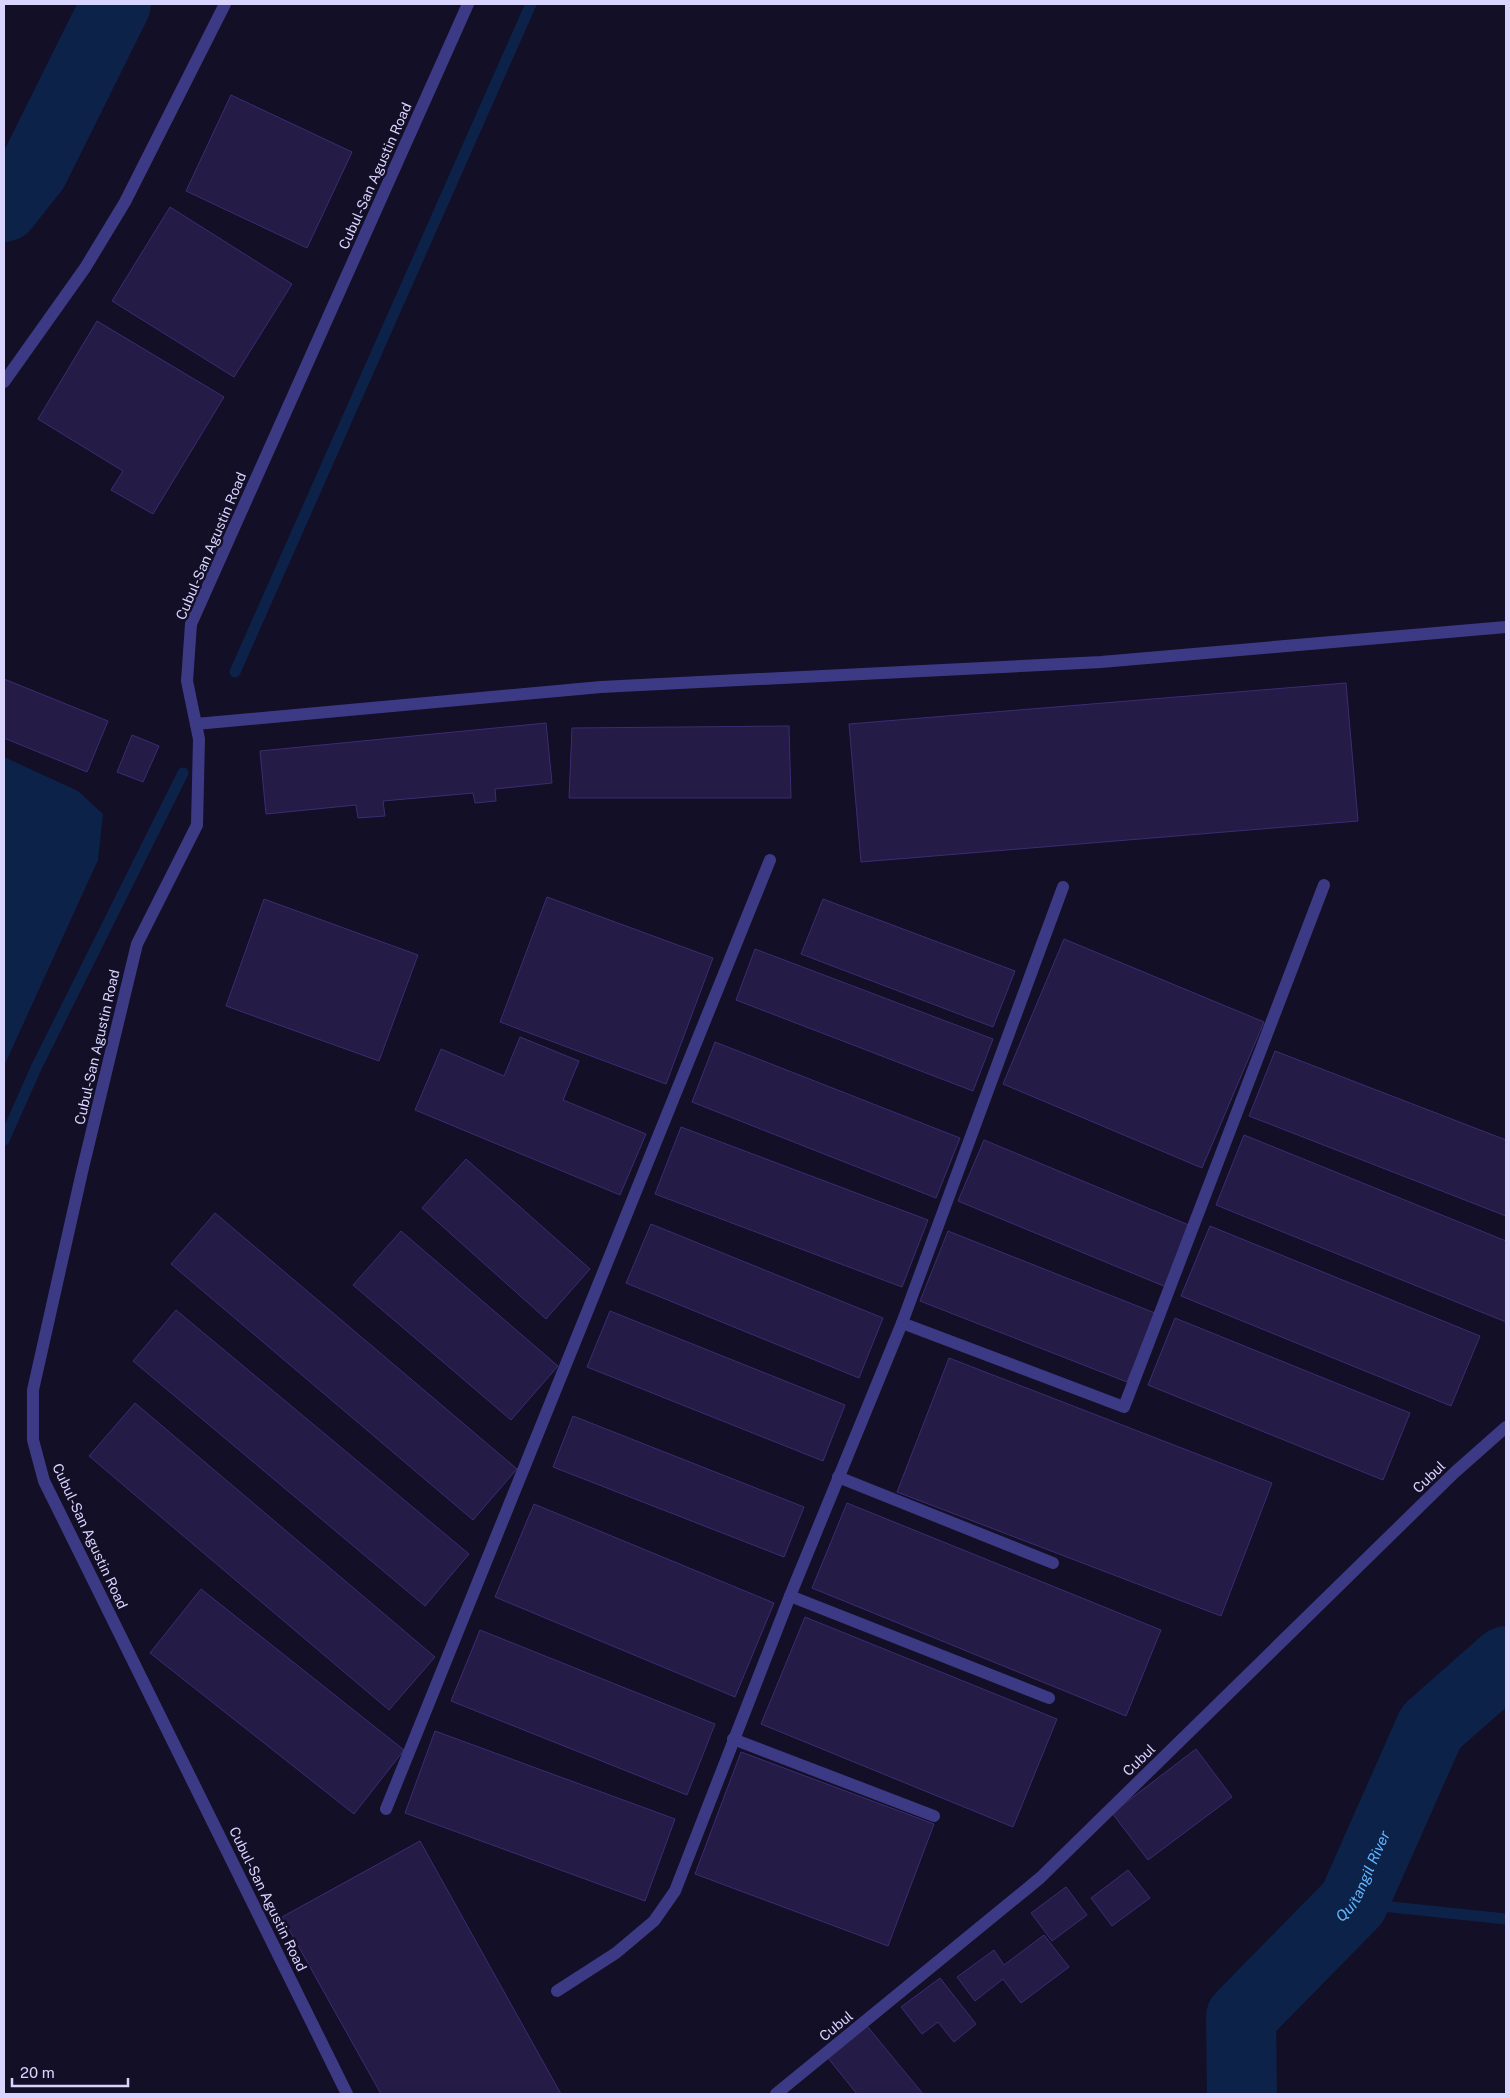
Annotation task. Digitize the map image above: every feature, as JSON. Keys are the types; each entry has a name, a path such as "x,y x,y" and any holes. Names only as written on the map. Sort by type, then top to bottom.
{"street":[{"path":"4,382 85,268 125,202 225,4"},
{"name":"Cubul-San Agustin Road","path":"347,2094 44,1482 33,1440 33,1390 82,1172 137,944 197,826 199,739 186,681 192,624 468,4"},
{"path":"196,724 601,687 1101,662 1506,627"},
{"path":"386,1809 770,860"},
{"path":"902,1323 1124,1407 1324,885"},
{"path":"557,1992 616,1953 654,1921 675,1891 790,1596 902,1323 1063,887"},
{"name":"Cubul","path":"776,2094 1040,1878 1448,1480 1506,1427"},
{"path":"838,1477 1053,1563"},
{"path":"790,1596 1049,1698"},
{"path":"733,1739 934,1816"}],"water":[{"path":"4,757 78,791 103,814 98,860 4,1066"}],"building":[{"path":"231,95 352,152 307,248 186,191"},
{"path":"170,207 292,284 234,377 112,301"},
{"path":"97,321 224,397 153,514 111,490 123,471 38,419"},
{"path":"4,679 108,721 87,772 4,738"},
{"path":"1346,683 1358,821 861,862 849,724"},
{"path":"546,723 552,783 495,789 496,801 475,803 473,793 383,801 385,816 358,818 356,805 266,814 260,751"},
{"path":"789,726 791,798 569,798 572,728"},
{"path":"132,735 159,746 143,782 117,772"},
{"path":"547,897 713,958 666,1084 500,1022"},
{"path":"264,899 418,955 379,1061 226,1006"},
{"path":"823,899 1015,971 993,1027 801,954"},
{"path":"1064,939 1264,1022 1202,1168 1003,1084"},
{"path":"755,949 993,1039 973,1091 736,1000"},
{"path":"520,1037 579,1061 563,1100 646,1134 620,1195 415,1110 441,1049 504,1076"},
{"path":"715,1042 960,1138 936,1198 692,1102"},
{"path":"1275,1051 1506,1140 1506,1216 1249,1116"},
{"path":"681,1127 928,1220 902,1287 655,1194"},
{"path":"1244,1135 1506,1241 1506,1322 1216,1205"},
{"path":"984,1140 1191,1226 1166,1287 958,1201"},
{"path":"466,1159 590,1269 546,1319 422,1208"},
{"path":"215,1213 517,1469 473,1520 171,1264"},
{"path":"651,1224 883,1318 859,1378 626,1283"},
{"path":"1210,1226 1480,1336 1451,1406 1181,1296"},
{"path":"401,1231 558,1366 511,1420 353,1285"},
{"path":"948,1231 1155,1313 1127,1382 920,1301"},
{"path":"176,1310 469,1554 425,1606 133,1361"},
{"path":"610,1311 845,1405 823,1461 587,1367"},
{"path":"1175,1318 1410,1413 1383,1480 1148,1385"},
{"path":"949,1358 1272,1483 1221,1616 897,1492"},
{"path":"135,1403 435,1657 389,1710 89,1456"},
{"path":"573,1416 804,1507 784,1557 553,1467"},
{"path":"847,1503 1161,1630 1126,1716 812,1588"},
{"path":"534,1504 774,1603 735,1697 495,1597"},
{"path":"201,1589 404,1750 354,1814 150,1653"},
{"path":"805,1617 1057,1719 1013,1827 761,1724"},
{"path":"480,1630 715,1724 687,1795 451,1701"},
{"path":"435,1731 675,1819 645,1901 405,1813"},
{"path":"1196,1749 1232,1797 1148,1860 1112,1813"},
{"path":"741,1752 934,1824 888,1946 695,1874"},
{"path":"420,1841 561,2094 381,2094 282,1917"},
{"path":"1128,1870 1150,1898 1112,1926 1091,1898"},
{"path":"1066,1887 1087,1915 1052,1941 1031,1913"},
{"path":"1044,1935 1069,1967 1021,2003 1003,1979 975,2001 957,1977 994,1950 1004,1965"},
{"path":"940,1978 976,2024 954,2042 938,2022 922,2034 901,2007"},
{"path":"867,2026 923,2094 857,2094 828,2058"}],"waterway":[{"path":"4,207 34,169 116,4"},
{"path":"235,672 531,4"},
{"path":"4,1140 36,1068 183,773"},
{"name":"Quitangil River","path":"1242,2094 1241,2017 1353,1903 1431,1727 1506,1661"},
{"path":"1353,1903 1506,1919"}]}
